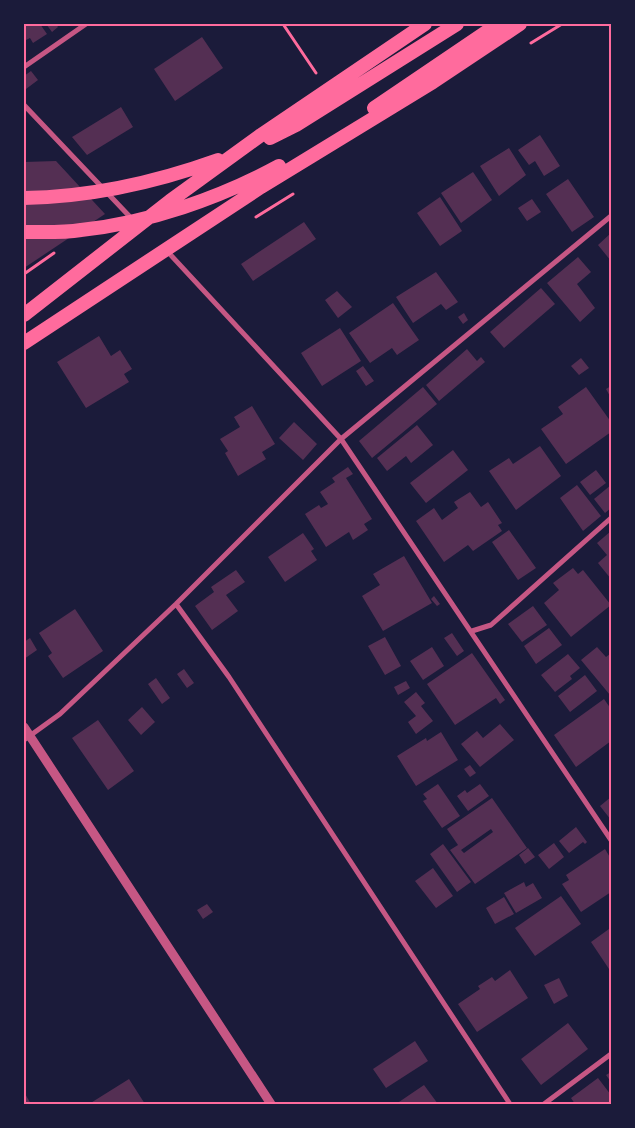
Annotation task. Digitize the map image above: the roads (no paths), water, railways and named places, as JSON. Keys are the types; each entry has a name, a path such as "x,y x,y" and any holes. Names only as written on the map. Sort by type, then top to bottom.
{"highway":[{"path":"24,315 138,224 261,136 425,24"},
{"path":"24,198 65,197 124,188 166,179 245,151 296,125 457,24"},
{"path":"24,232 81,230 144,217 202,202 270,171 332,137 498,24"},
{"path":"24,343 261,187 433,82 520,24"}],"street":[{"path":"24,67 86,24"},
{"path":"24,105 138,224"},
{"path":"27,738 60,714 176,604 341,439 611,216"},
{"path":"166,250 341,439 611,840"},
{"path":"472,631 491,625 611,518"},
{"path":"176,604 229,676 510,1104"},
{"path":"24,727 27,738 271,1104"},
{"path":"544,1104 611,1054"}]}
